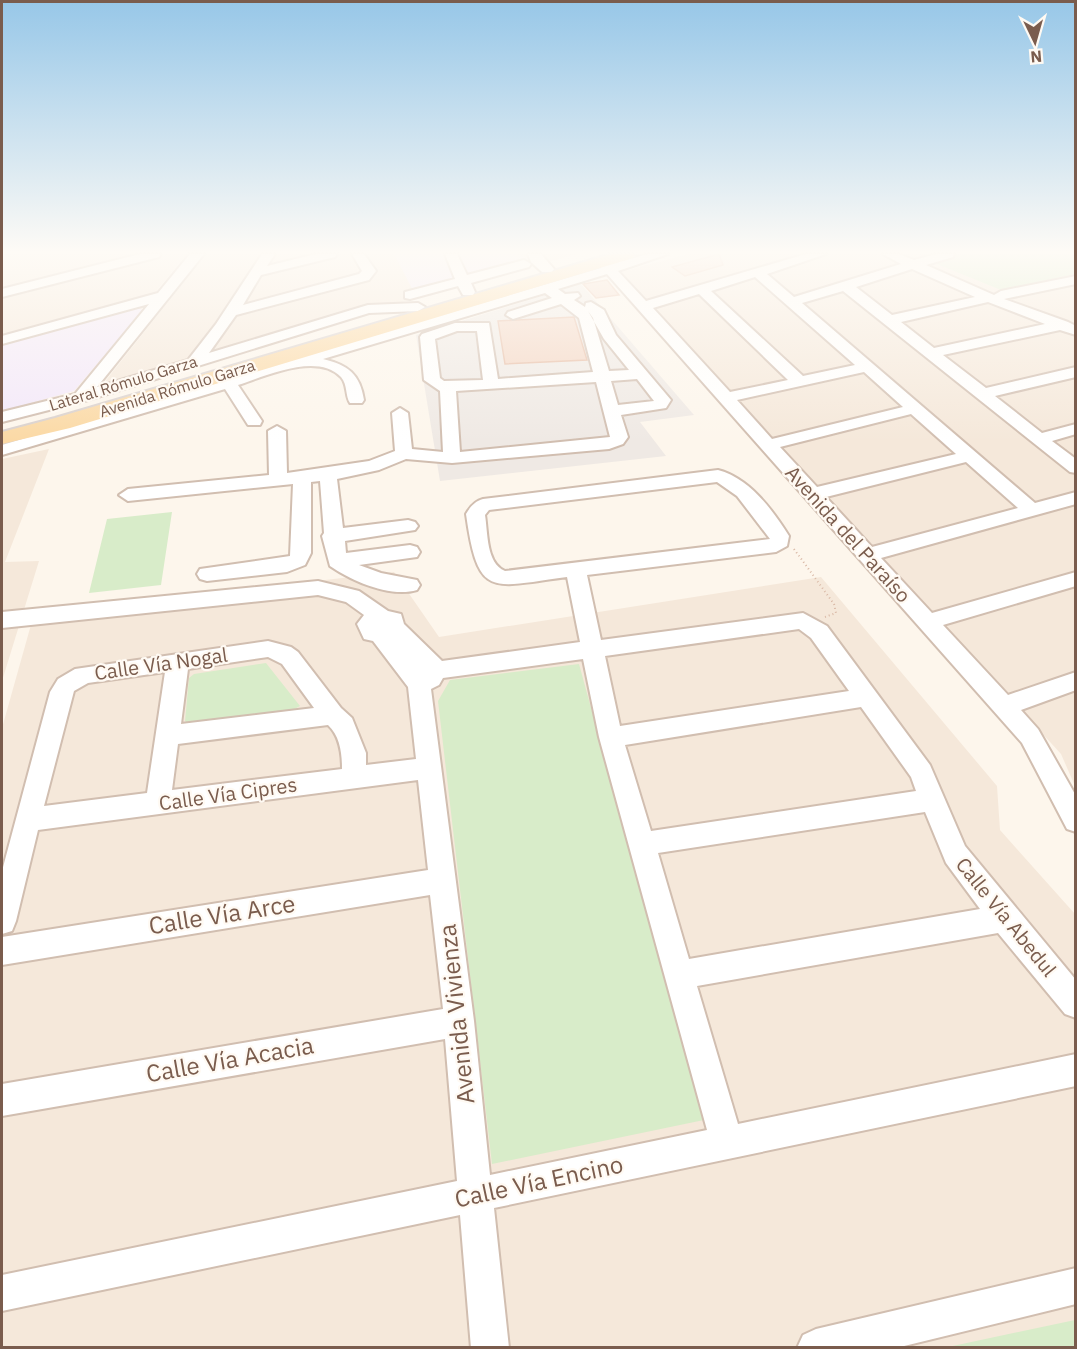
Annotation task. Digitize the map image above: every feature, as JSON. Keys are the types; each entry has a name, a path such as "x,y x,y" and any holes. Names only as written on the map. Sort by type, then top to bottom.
{"main road":[{"name":"Avenida Rómulo Garza","path":"2,426 360,317"},
{"name":"Avenida Rómulo Garza","path":"2,448 62,423 286,355 424,317"}],"street":[{"path":"2,339 85,317"},
{"path":"78,402 146,317"},
{"path":"190,368 228,317"},
{"name":"Lateral Rómulo Garza","path":"2,448 230,384 307,360 426,317"},
{"path":"589,317 661,397 662,403 614,411"},
{"name":"Avenida del Paraíso","path":"651,317 814,494 1030,736 1073,811"},
{"path":"731,317 799,381"},
{"path":"809,317 1032,510"},
{"path":"887,317 1076,468"},
{"path":"891,320 905,317"},
{"path":"1050,317 1072,325"},
{"path":"128,495 302,479 373,466 404,454 452,458 614,442 619,437 614,411 597,359 595,322"},
{"path":"491,384 484,327 480,325 451,328 427,337 432,380 436,385 447,386 491,384 603,378 641,374"},
{"path":"932,353 1072,325"},
{"path":"222,326 239,353"},
{"path":"286,355 340,368 351,375 356,400"},
{"path":"597,359 627,357"},
{"path":"726,398 867,367"},
{"path":"982,394 1076,372"},
{"path":"230,384 254,421"},
{"path":"447,386 452,458"},
{"name":"Lateral Rómulo Garza","path":"2,417 78,402"},
{"path":"768,445 913,409"},
{"path":"400,412 404,454"},
{"path":"1039,439 1076,429"},
{"path":"277,431 278,481"},
{"path":"814,494 968,456"},
{"path":"328,475 337,561"},
{"path":"718,476 725,477 736,484 779,536 780,541 773,546 576,571 505,578 493,577 486,569 476,510 490,503 718,476"},
{"path":"207,574 287,565 298,560 301,553 302,479"},
{"path":"867,555 1032,510 1072,503"},
{"path":"333,536 408,526"},
{"path":"337,561 410,552"},
{"path":"337,561 369,579 410,585"},
{"path":"576,571 611,737 727,1142"},
{"path":"927,622 1076,579"},
{"path":"2,620 318,588 352,596 423,669 803,621"},
{"path":"2,633 308,596 336,600 381,625"},
{"name":"Calle Vía Abedul","path":"803,621 819,632 921,772 955,854 1004,918 1076,1003"},
{"name":"Calle Vía Nogal","path":"2,921 56,707 66,685 76,677 93,671 268,649 283,653 333,715 344,725 350,736 354,753 354,777"},
{"path":"158,803 178,661"},
{"name":"Avenida Vivienza","path":"423,669 429,768 459,1021 490,1347"},
{"path":"1004,706 1076,681"},
{"path":"611,737 867,697"},
{"path":"168,735 333,715"},
{"name":"Calle Vía Cipres","path":"26,820 429,768"},
{"path":"641,844 932,800"},
{"name":"Calle Vía Arce","path":"2,951 443,880"},
{"path":"679,975 1004,918"},
{"name":"Calle Vía Acacia","path":"2,1100 459,1021"},
{"name":"Calle Vía Encino","path":"2,1293 1076,1070"},
{"path":"816,1347 1076,1286"}],"path":[{"path":"780,541 799,553 834,604 836,613 803,621"}],"shaded area":[{"path":"2,317 135,317 74,391 2,411"},
{"path":"98,317 137,317 74,391 2,411 2,344"},
{"path":"156,317 347,317 103,384"},
{"path":"474,317 609,317 694,415 640,422 666,456 440,481 416,335"},
{"path":"662,317 1075,317 1075,786 1061,754"},
{"path":"49,449 5,562 39,561 2,681 2,459"},
{"path":"394,572 439,637 821,577 997,786 1000,830 1075,914 1075,1347 2,1348 2,728 34,614"}],"green space":[{"path":"172,512 161,585 89,593 107,519"},
{"path":"266,663 300,706 289,712 189,725 185,721 189,678 194,674"},
{"path":"579,664 704,1120 492,1164 438,701 450,680"},
{"path":"1075,1320 1075,1347 948,1347"}],"building":[{"path":"574,317 587,360 505,364 498,321"}]}
